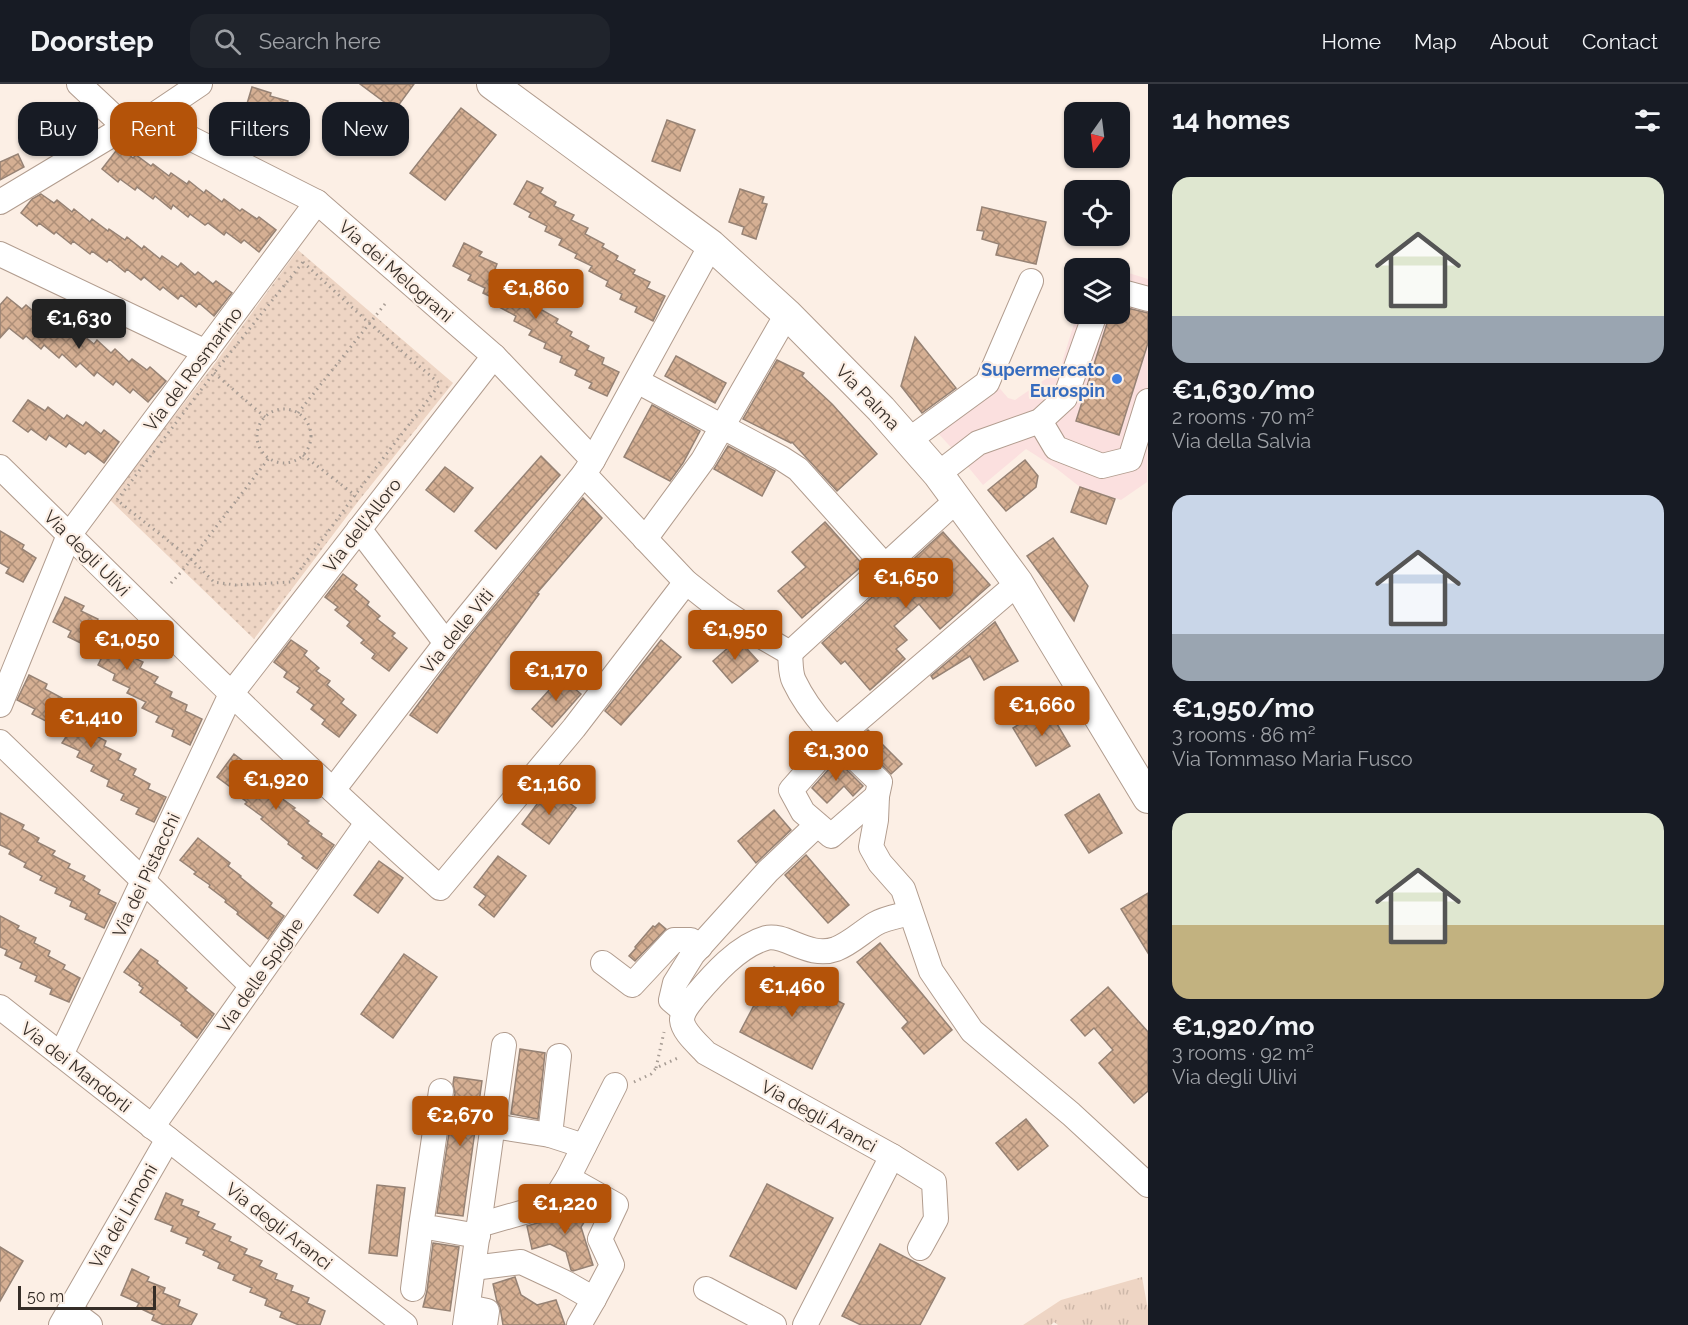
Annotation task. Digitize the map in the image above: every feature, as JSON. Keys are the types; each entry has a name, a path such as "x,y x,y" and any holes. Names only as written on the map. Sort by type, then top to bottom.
{"main road":[{"name":"Via Palma","path":"492,84 711,245 787,314 881,409 958,499 1018,583 1148,798"}],"street":[{"path":"79,84 110,114"},
{"path":"173,102 200,84"},
{"path":"0,202 110,137"},
{"name":"Via dei Melograni","path":"197,142 317,202 494,356 588,467 645,539 686,582 720,609 790,653"},
{"name":"Via del Rosmarino","path":"0,705 69,535 206,362 317,202"},
{"name":"Via delle Viti","path":"333,790 446,643 588,467 711,245"},
{"path":"0,254 206,362"},
{"path":"909,440 987,383 1031,280"},
{"path":"1130,294 1148,299"},
{"path":"645,539 703,460 787,314"},
{"path":"938,474 978,443 1040,421 1065,398 1091,324"},
{"name":"Via dell'Alloro","path":"231,694 494,356"},
{"path":"636,381 723,426 798,469 885,566"},
{"path":"1040,421 1056,448 1102,466 1130,459 1148,401"},
{"name":"Via degli Ulivi","path":"0,467 231,694 440,888 574,728 686,582"},
{"path":"958,499 790,653 793,679 812,709 836,739 880,782 871,848 880,863 903,889 931,971 972,1031 1071,1114 1148,1185"},
{"path":"359,530 446,643"},
{"path":"877,796 831,836 803,812 791,790 836,739 1018,583"},
{"name":"Via dei Pistacchi","path":"61,1055 231,694"},
{"path":"0,742 252,986"},
{"name":"Via delle Spighe","path":"160,1133 252,986 368,823"},
{"path":"684,1011 671,1000 675,983 693,954 768,871 817,825"},
{"path":"703,1050 685,1029 682,1019 684,1011 711,977 737,954 768,937 777,938 810,951 835,950 877,923 910,913"},
{"path":"603,963 632,985 674,940 691,940 700,947"},
{"name":"Via dei Mandorli","path":"0,1007 160,1133"},
{"path":"485,1325 487,1311 466,1316 504,1045"},
{"name":"Via degli Aranci","path":"703,1050 892,1156 805,1325"},
{"path":"550,1136 560,1056"},
{"path":"421,1226 478,1230 552,1204 568,1178 615,1085"},
{"path":"413,1289 441,1091"},
{"path":"493,1126 550,1136 584,1146"},
{"name":"Via dei Limoni","path":"66,1318 160,1133"},
{"name":"Via degli Aranci","path":"160,1133 405,1325"},
{"path":"892,1156 934,1182 936,1219 920,1248"},
{"path":"568,1178 616,1205 600,1239 612,1265 579,1325"},
{"path":"473,1268 521,1262 594,1299"},
{"path":"706,1289 774,1325"},
{"path":"66,1318 90,1325"}],"path":[{"path":"303,262 369,323 441,384 291,582 235,585 214,582 191,559 117,500 206,362 303,262"},
{"path":"297,413 385,304"},
{"path":"206,362 265,417"},
{"path":"288,410 297,413 303,417 311,432 308,448 297,460 280,462 269,458 258,441 260,424 272,412 288,410"},
{"path":"303,455 375,508"},
{"path":"171,584 269,458"},
{"path":"615,1085 628,1084 651,1074 656,1068 703,1050"}],"shaded area":[{"path":"1130,273 1148,279 1147,482 1121,500 1080,487 1026,449 983,485 935,430 996,384 1008,398 1015,400 1060,369 1074,324 1130,324"}],"green space":[{"path":"298,250 453,383 360,499 254,639 109,499 210,370"},
{"path":"1142,1277 1148,1310 1148,1325 1058,1325 1054,1322 1051,1325 1023,1325 1061,1300"}],"building":[{"path":"360,84 414,84 401,102 384,102"},
{"path":"252,87 271,93 270,96 288,101 288,102 248,102"},
{"path":"461,108 496,135 445,200 410,173"},
{"path":"667,120 695,130 680,171 652,161"},
{"path":"18,154 24,167 0,180 0,162"},
{"path":"112,156 133,158 137,156 169,176 171,173 187,184 189,181 204,193 206,190 222,202 224,199 240,211 242,209 257,219 259,217 276,230 259,252 244,240 241,243 226,232 224,235 208,223 205,225 190,214 188,217 173,205 171,209 155,196 153,199 137,187 135,190 120,179 118,182 102,169"},
{"path":"527,181 543,188 540,193 556,202 554,206 574,215 571,220 588,228 585,234 604,244 602,247 618,256 616,260 635,270 633,274 650,282 647,288 665,296 653,321 635,312 637,307 620,299 622,294 606,286 608,281 589,271 592,266 575,258 577,254 559,245 562,239 545,231 547,226 529,217 531,213 514,204"},
{"path":"740,189 764,197 762,203 767,204 756,239 742,234 744,227 729,222"},
{"path":"41,194 54,203 57,200 72,212 74,209 90,222 92,219 125,240 127,237 142,249 144,246 160,259 162,256 178,267 181,263 195,275 198,272 213,284 216,281 232,293 214,316 199,303 196,307 181,295 178,299 163,287 160,290 144,277 141,280 127,269 125,272 109,259 107,262 92,251 90,254 73,241 71,244 56,232 54,234 39,223 37,226 21,213 32,199"},
{"path":"982,207 1046,222 1036,264 996,255 999,244 982,239 984,231 977,230"},
{"path":"464,243 482,252 479,256 497,264 495,269 511,278 509,282 528,291 526,297 542,304 540,309 558,319 556,323 572,332 570,336 589,346 587,350 604,358 602,364 619,372 607,396 589,388 592,383 575,375 577,370 560,362 562,356 544,348 546,343 529,335 532,330 514,321 516,316 499,307 502,302 483,293 485,288 468,280 471,275 453,266"},
{"path":"7,297 22,309 26,305 40,317 42,314 58,327 61,323 76,336 79,332 94,344 97,340 111,353 115,349 129,362 132,359 147,370 150,367 166,381 148,402 133,389 130,393 116,381 113,385 97,372 94,376 80,363 76,367 62,354 59,358 44,345 41,349 26,336 23,339 9,328 0,338 0,305"},
{"path":"1130,309 1148,313 1148,343 1119,435 1076,421 1107,324 1130,324"},
{"path":"915,337 956,388 922,413 901,386"},
{"path":"676,356 726,383 715,403 665,376"},
{"path":"777,360 804,373 802,376 832,404 877,454 837,491 792,442 743,419"},
{"path":"28,400 45,411 48,407 64,419 67,415 83,426 86,422 101,434 104,430 119,442 104,463 88,451 85,454 69,443 66,447 49,435 46,440 31,429 28,432 13,421"},
{"path":"652,405 700,431 683,463 670,481 624,457"},
{"path":"728,446 775,471 762,496 714,469"},
{"path":"541,456 560,475 496,549 475,531"},
{"path":"1025,460 1038,476 1036,487 1025,496 1023,495 1024,497 1006,511 988,490"},
{"path":"445,467 473,488 454,512 426,490"},
{"path":"1080,487 1115,499 1106,524 1071,512"},
{"path":"583,498 602,518 537,593 539,594 437,733 410,715 457,652"},
{"path":"825,522 863,565 802,618 778,591 806,567 792,552"},
{"path":"0,531 24,545 22,549 36,558 23,582 6,573 9,568 0,563"},
{"path":"943,532 990,585 940,629 919,604 894,626 907,640 896,649 905,659 870,690 845,661 841,664 822,643"},
{"path":"1053,538 1088,586 1074,621 1027,556"},
{"path":"343,574 357,585 354,589 380,616 377,619 395,633 392,636 407,648 389,671 372,658 375,654 361,643 364,640 347,626 350,622 335,610 338,607 325,597"},
{"path":"65,597 84,606 81,611 98,619 95,626 113,634 110,639 129,648 126,654 143,662 140,668 158,677 154,683 172,692 170,697 187,705 185,711 202,719 190,745 172,736 174,730 156,722 159,716 142,708 146,702 127,693 130,688 113,680 115,674 98,665 101,659 83,651 85,645 68,637 71,631 53,622"},
{"path":"995,622 1018,661 984,680 970,656 933,679 931,676"},
{"path":"738,639 758,661 732,683 713,661"},
{"path":"291,640 307,651 304,655 319,668 316,671 330,681 327,685 344,699 341,703 356,715 339,737 322,724 325,720 311,709 314,705 297,692 300,688 284,677 287,672 274,662"},
{"path":"661,640 681,657 621,725 605,711"},
{"path":"29,675 47,684 45,689 62,698 59,704 77,712 74,718 92,726 89,732 106,741 104,746 121,754 118,760 136,769 133,775 150,784 148,789 166,797 154,822 136,814 139,808 121,800 124,794 107,786 109,780 91,771 94,765 77,757 80,751 62,743 66,737 48,728 50,723 32,714 35,709 17,700"},
{"path":"561,677 581,694 552,727 532,709"},
{"path":"1047,707 1070,746 1036,766 1013,728"},
{"path":"868,730 902,764 891,774 857,740"},
{"path":"234,754 279,793 277,795 309,821 307,823 322,834 321,836 334,845 317,869 302,858 304,856 261,819 263,817 245,804 247,802 232,791 233,789 217,777"},
{"path":"837,760 863,786 853,796 844,786 827,803 812,788"},
{"path":"549,788 576,808 549,844 522,824"},
{"path":"1099,794 1122,833 1089,853 1065,815"},
{"path":"774,810 791,830 756,863 738,841"},
{"path":"0,813 24,825 22,829 39,838 37,842 55,851 52,855 70,864 68,868 85,876 83,880 100,890 98,894 116,903 104,928 85,919 87,914 70,906 72,901 55,893 57,888 40,880 42,876 24,867 26,863 9,854 11,850 0,845"},
{"path":"198,838 230,863 228,866 272,903 270,906 284,916 268,939 237,914 238,912 225,902 226,900 180,860"},
{"path":"806,855 849,905 828,923 785,875"},
{"path":"498,856 526,876 494,917 479,905 486,896 474,887"},
{"path":"379,861 403,878 378,913 354,895"},
{"path":"1148,893 1148,953 1121,909"},
{"path":"0,916 19,926 17,929 36,938 34,943 50,951 48,956 65,965 63,969 80,978 69,1002 50,994 52,989 35,981 37,976 20,968 22,963 5,955 7,950 0,947"},
{"path":"659,923 666,929 635,961 629,956 653,926"},
{"path":"880,943 952,1030 924,1054 902,1028 908,1022 857,962"},
{"path":"141,949 158,961 157,963 187,988 185,990 214,1014 197,1038 181,1025 182,1023 140,992 143,988 139,985 140,983 124,972"},
{"path":"404,954 437,977 393,1038 361,1014"},
{"path":"774,967 844,1004 812,1069 740,1032"},
{"path":"1108,987 1148,1032 1148,1091 1134,1103 1099,1063 1113,1050 1094,1028 1085,1036 1071,1020"},
{"path":"520,1049 545,1053 538,1119 511,1114"},
{"path":"454,1077 482,1081 463,1216 437,1213 455,1093"},
{"path":"1026,1119 1048,1146 1018,1170 996,1143"},
{"path":"767,1184 833,1218 796,1289 730,1256"},
{"path":"377,1185 405,1188 397,1256 369,1253"},
{"path":"166,1193 183,1200 181,1205 199,1212 197,1216 215,1224 212,1229 231,1237 229,1241 247,1249 244,1254 262,1261 259,1266 277,1274 275,1279 293,1286 291,1291 309,1298 307,1303 325,1311 320,1325 299,1325 280,1317 282,1312 265,1305 267,1299 250,1292 252,1288 233,1280 235,1275 218,1268 220,1263 203,1255 205,1251 186,1243 188,1238 171,1231 173,1226 155,1219"},
{"path":"572,1199 592,1210 581,1227 593,1265 573,1271 566,1252 550,1244 532,1249 527,1226 558,1217"},
{"path":"433,1243 459,1247 450,1311 423,1307"},
{"path":"880,1244 945,1278 920,1325 861,1325 842,1316"},
{"path":"0,1247 23,1261 0,1301"},
{"path":"132,1269 149,1277 147,1281 165,1288 163,1293 180,1300 178,1306 197,1314 191,1325 164,1325 152,1320 154,1315 137,1307 139,1303 121,1295"},
{"path":"515,1277 521,1295 537,1305 556,1300 565,1325 503,1325 493,1284"}],"place":[{"name":"Supermercato Eurospin","path":"1117,379"}]}
